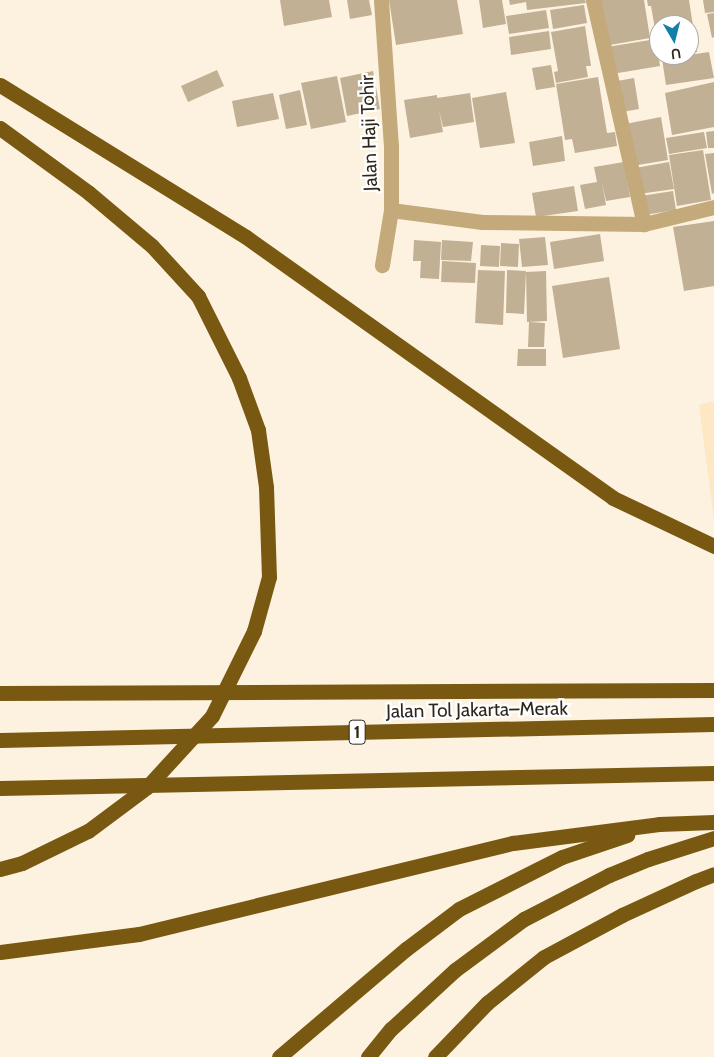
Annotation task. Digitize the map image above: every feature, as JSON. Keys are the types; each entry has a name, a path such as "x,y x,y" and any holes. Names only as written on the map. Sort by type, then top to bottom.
{"highway":[{"path":"0,85 246,237 614,498 714,546"},
{"path":"0,128 90,193 152,246 198,296 239,378 258,430 266,487 269,577 254,631 212,716 147,787 88,831 22,863 0,869"},
{"path":"0,693 714,690"},
{"name":"Jalan Tol Jakarta–Merak","path":"0,740 714,724"},
{"path":"0,788 714,773"},
{"path":"0,952 139,934 512,843 659,824 714,822"},
{"path":"279,1057 406,949 459,909 562,857 659,824"},
{"path":"368,1057 391,1029 455,970 524,919 609,875 648,859 714,838"},
{"path":"435,1057 488,1003 544,957 622,915 696,880 714,874"}],"street":[{"name":"Jalan Haji Tohir","path":"381,0 390,107 391,210 382,264"},
{"path":"593,0 644,224"},
{"path":"391,210 482,222 644,224 714,207"}],"shaded area":[{"path":"714,401 714,520 699,405"}],"building":[{"path":"280,0 329,0 332,17 284,26"},
{"path":"347,0 369,0 372,15 350,19"},
{"path":"389,0 457,0 463,34 396,45"},
{"path":"479,0 502,0 506,24 483,28"},
{"path":"509,0 585,0 586,3 527,10 526,2 510,5"},
{"path":"597,0 644,0 649,38 604,46"},
{"path":"647,0 689,0 691,15 653,15 651,6 648,6"},
{"path":"703,0 714,0 714,12 705,13"},
{"path":"584,5 587,23 553,29 550,10"},
{"path":"546,10 549,28 509,34 506,16"},
{"path":"714,13 714,37 712,38 707,14"},
{"path":"585,26 591,66 586,66 588,77 556,83 554,72 558,71 551,32"},
{"path":"549,31 551,49 511,55 509,37"},
{"path":"649,40 649,65 660,66 612,74 607,47"},
{"path":"709,52 714,78 666,85 663,65 699,65 699,53"},
{"path":"551,65 555,87 536,90 532,68"},
{"path":"217,70 224,86 188,102 181,86"},
{"path":"373,71 380,109 347,116 340,78"},
{"path":"337,76 346,122 311,129 301,83"},
{"path":"598,77 607,133 615,132 617,146 575,153 572,139 565,140 556,84"},
{"path":"634,78 639,109 622,112 617,81"},
{"path":"714,82 714,127 672,135 665,93"},
{"path":"300,90 307,125 286,129 279,95"},
{"path":"506,92 515,143 480,148 472,98"},
{"path":"273,93 279,119 237,127 232,101"},
{"path":"470,93 474,122 443,127 439,110 443,132 410,138 404,100"},
{"path":"661,117 668,160 632,166 625,124"},
{"path":"714,131 714,148 708,148 706,132"},
{"path":"704,132 707,148 669,154 666,138"},
{"path":"562,136 565,161 533,166 529,142"},
{"path":"703,150 711,200 677,206 669,155"},
{"path":"714,153 714,193 712,194 705,154"},
{"path":"624,162 630,197 606,201 602,183 606,205 585,209 580,185 597,182 594,167"},
{"path":"669,162 674,189 639,194 635,168"},
{"path":"574,186 578,211 536,217 532,193"},
{"path":"673,191 676,210 644,215 641,196"},
{"path":"714,221 714,286 684,291 673,227"},
{"path":"600,234 604,261 554,269 550,242"},
{"path":"545,237 548,265 522,267 519,239"},
{"path":"414,240 441,242 439,279 420,278 421,261 413,261"},
{"path":"442,240 473,242 471,261 441,260"},
{"path":"501,243 519,244 518,267 500,266"},
{"path":"481,245 500,246 499,267 480,266"},
{"path":"442,261 476,263 475,283 441,282"},
{"path":"478,270 505,271 503,325 475,323"},
{"path":"507,270 526,271 524,314 506,313"},
{"path":"546,271 547,321 527,322 526,272"},
{"path":"609,277 620,349 563,358 552,286"},
{"path":"529,322 545,323 544,347 528,347"},
{"path":"518,349 546,349 546,366 517,366"}]}
